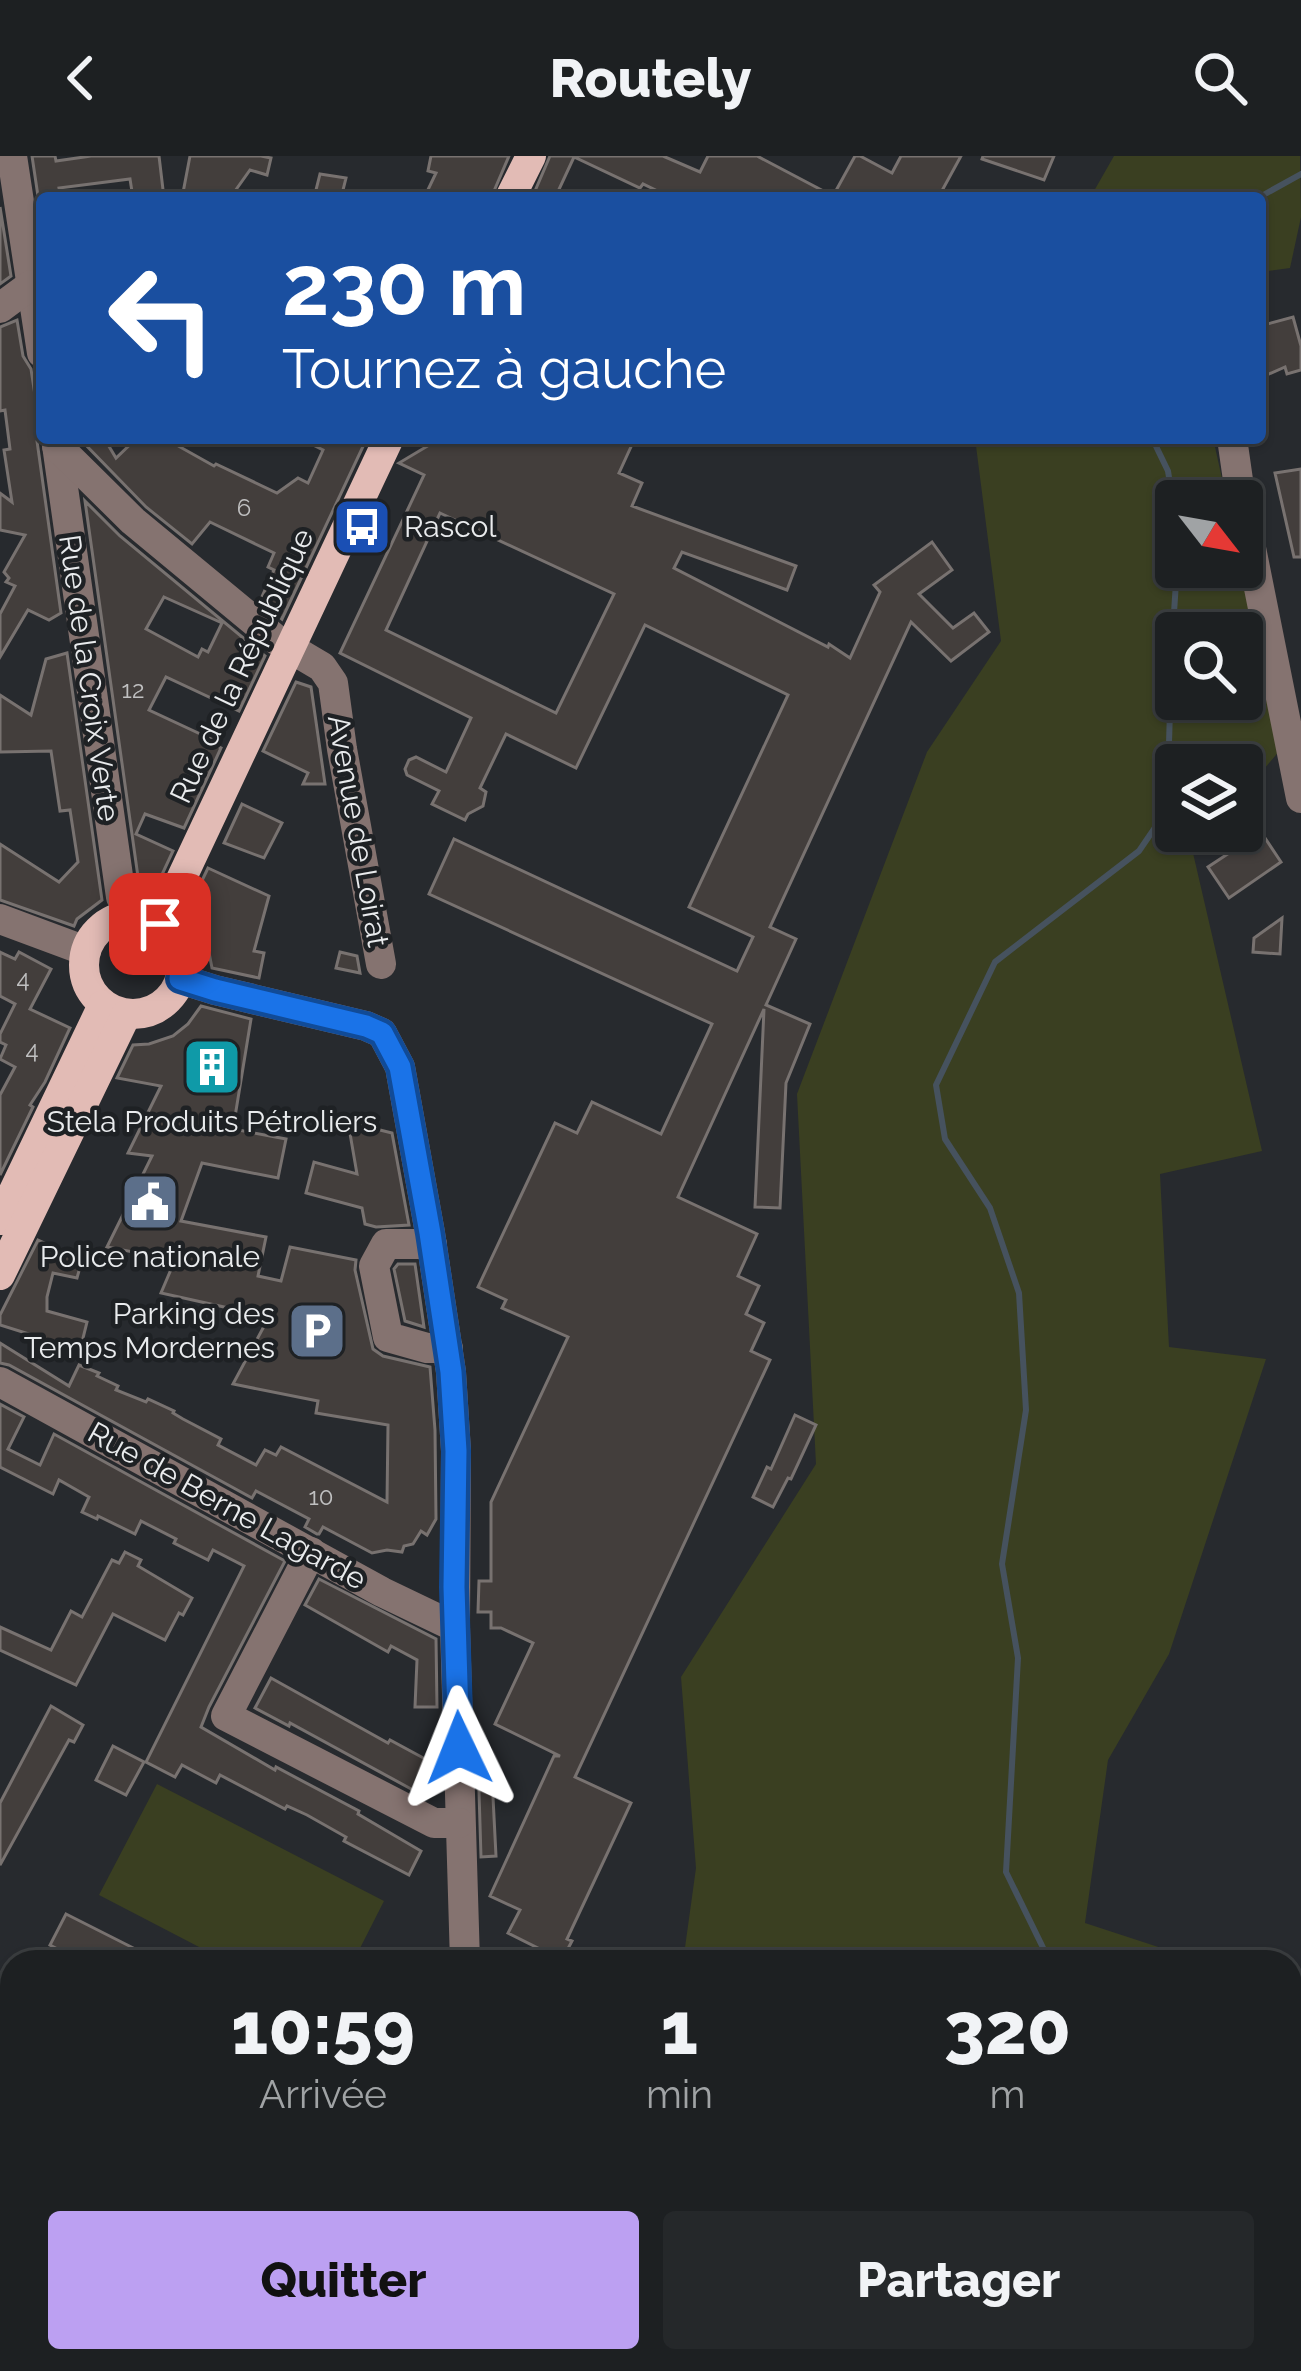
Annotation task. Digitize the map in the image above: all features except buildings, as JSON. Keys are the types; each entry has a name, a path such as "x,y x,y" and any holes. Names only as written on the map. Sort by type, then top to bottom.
{"main road":[{"path":"513,192 532,156"},
{"name":"Rue de la République","path":"146,920 290,648 386,444"},
{"path":"116,919 146,920 172,935 182,963 180,979 165,1003 152,1011 114,1010 92,994 86,980 86,951 103,926 116,919"},
{"path":"0,1220 114,1010"},
{"path":"0,1275 114,1010"}],"street":[{"path":"12,156 36,316"},
{"path":"0,308 31,285"},
{"name":"Rue de la Croix Verte","path":"56,444 121,897 146,920"},
{"name":"Avenue de Loirat","path":"58,444 133,521 290,648 322,667 333,683 381,964"},
{"path":"1233,444 1239,480"},
{"path":"1259,588 1301,798"},
{"path":"0,920 86,951"},
{"path":"180,979 366,1026 382,1033 400,1067 448,1348 456,1451 455,1627 464,1950"},
{"path":"432,1244 386,1244 374,1266 388,1336 427,1348 448,1348"},
{"name":"Rue de Berne Lagarde","path":"0,1382 455,1627"},
{"path":"311,1552 226,1716 434,1823 459,1823"}],"green space":[{"path":"1114,156 1300,156 1301,217 1290,268 1266,271 1266,192 1093,192"},
{"path":"976,444 1214,444 1222,480 1155,480 1155,588 1246,588 1251,612 1155,612 1155,720 1263,720 1263,667 1281,749 1263,770 1263,744 1155,744 1155,852 1194,852 1262,1151 1160,1174 1169,1347 1266,1359 1169,1654 1108,1760 1085,1923 1167,1950 685,1950 696,1868 681,1677 816,1464 797,1094 927,752 1001,641"},
{"path":"157,1784 384,1901 359,1950 205,1950 99,1895"}],"waterway":[{"path":"1266,194 1301,174"},
{"path":"1155,444 1169,480"},
{"path":"1044,1950 1006,1872 1018,1658 1002,1564 1026,1410 1019,1293 990,1208 945,1139 936,1085 995,962 1139,851 1167,810 1176,588"}],"place":[{"name":"Rascol","path":"362,527"},
{"name":"Stela Produits Pétroliers","path":"212,1067"},
{"name":"Police nationale","path":"150,1202"},
{"name":"Parking des Temps Mordernes","path":"317,1331"}],"route":[{"path":"160,924 179,948 180,979 366,1026 382,1033 400,1067 451,1372 459,1748"}]}
